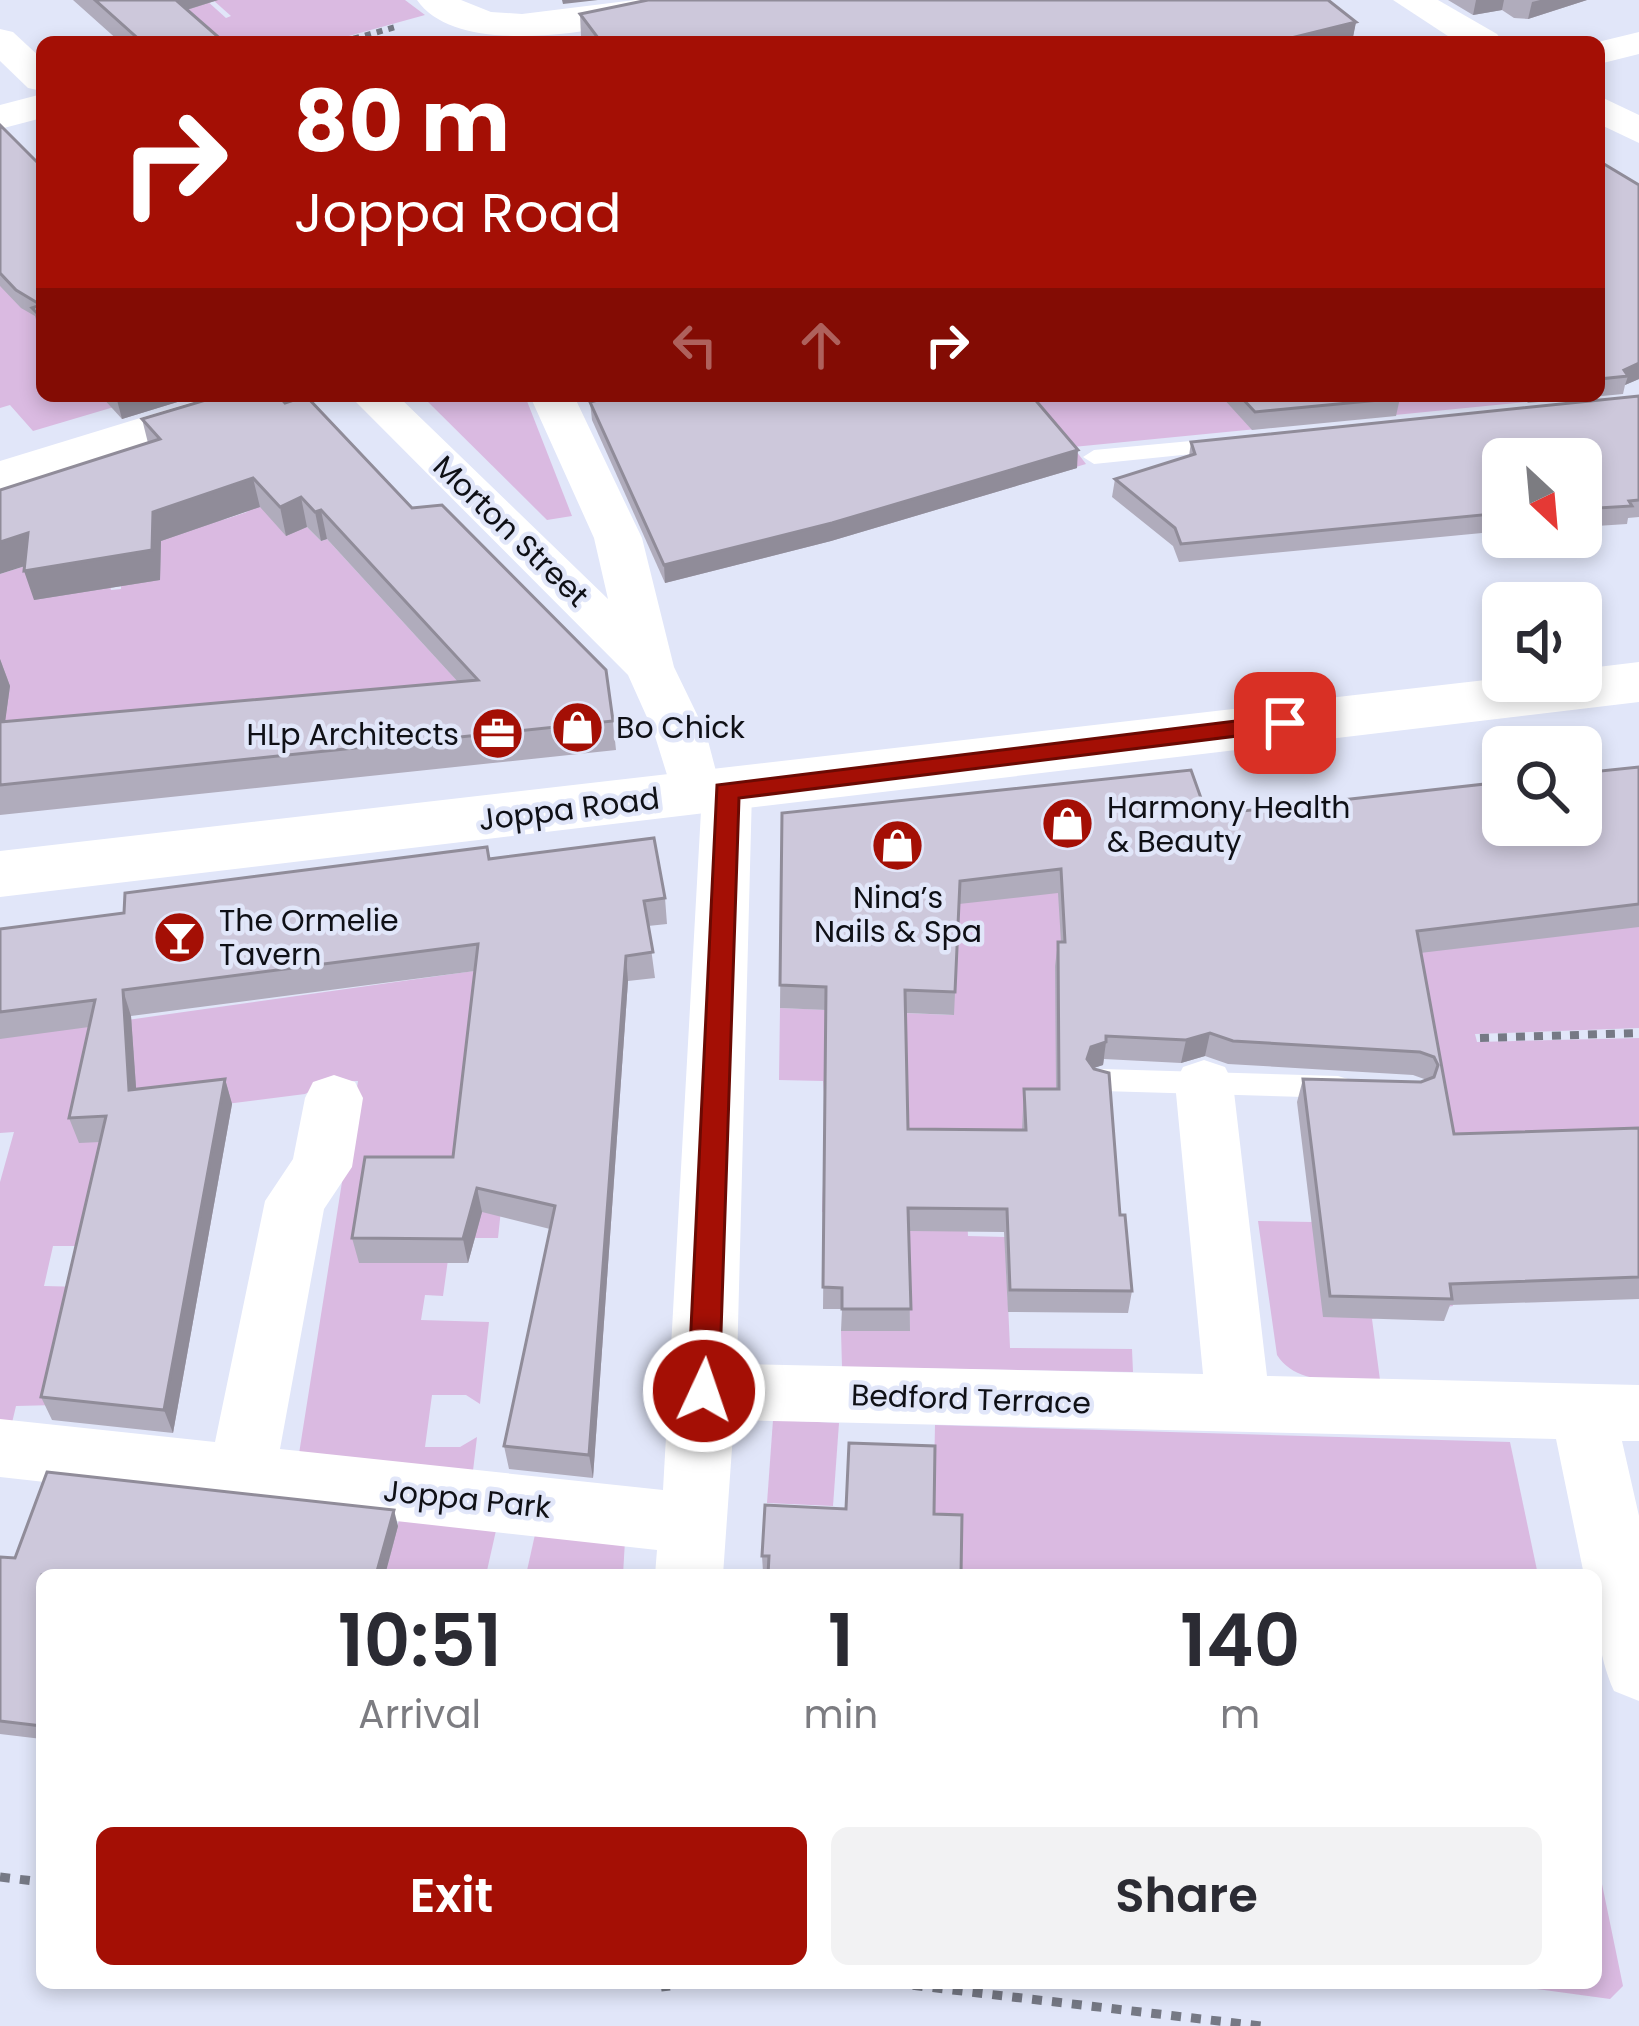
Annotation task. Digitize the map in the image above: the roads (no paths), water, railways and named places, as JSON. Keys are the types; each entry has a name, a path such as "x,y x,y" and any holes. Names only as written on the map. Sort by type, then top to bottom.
{"main road":[{"name":"Joppa Road","path":"0,874 1639,682"}],"street":[{"path":"447,8 494,24 532,24 685,0"},
{"path":"1411,0 1474,36"},
{"path":"0,40 36,74"},
{"path":"1605,52 1639,43"},
{"path":"0,117 36,108"},
{"path":"1605,111 1639,131"},
{"path":"0,476 240,402"},
{"name":"Morton Street","path":"378,402 649,667"},
{"name":"Morton Street","path":"555,402 618,538 649,667 711,792 727,869 704,1391 691,1550"},
{"path":"1204,1083 1238,1406"},
{"path":"242,1473 295,1201 322,1167 334,1098"},
{"name":"Bedford Terrace","path":"704,1391 1611,1414 1637,1652"},
{"name":"Joppa Park","path":"0,1448 242,1473 691,1550"}],"lane":[{"path":"1094,458 1255,441"},
{"path":"1102,1080 1366,1088"}],"place":[{"name":"Bo Chick","path":"577,727"},
{"name":"HLp Architects","path":"498,734"},
{"name":"Harmony Health & Beauty","path":"1068,824"},
{"name":"Nina’s Nails & Spa","path":"898,845"},
{"name":"The Ormelie Tavern","path":"180,937"}]}
